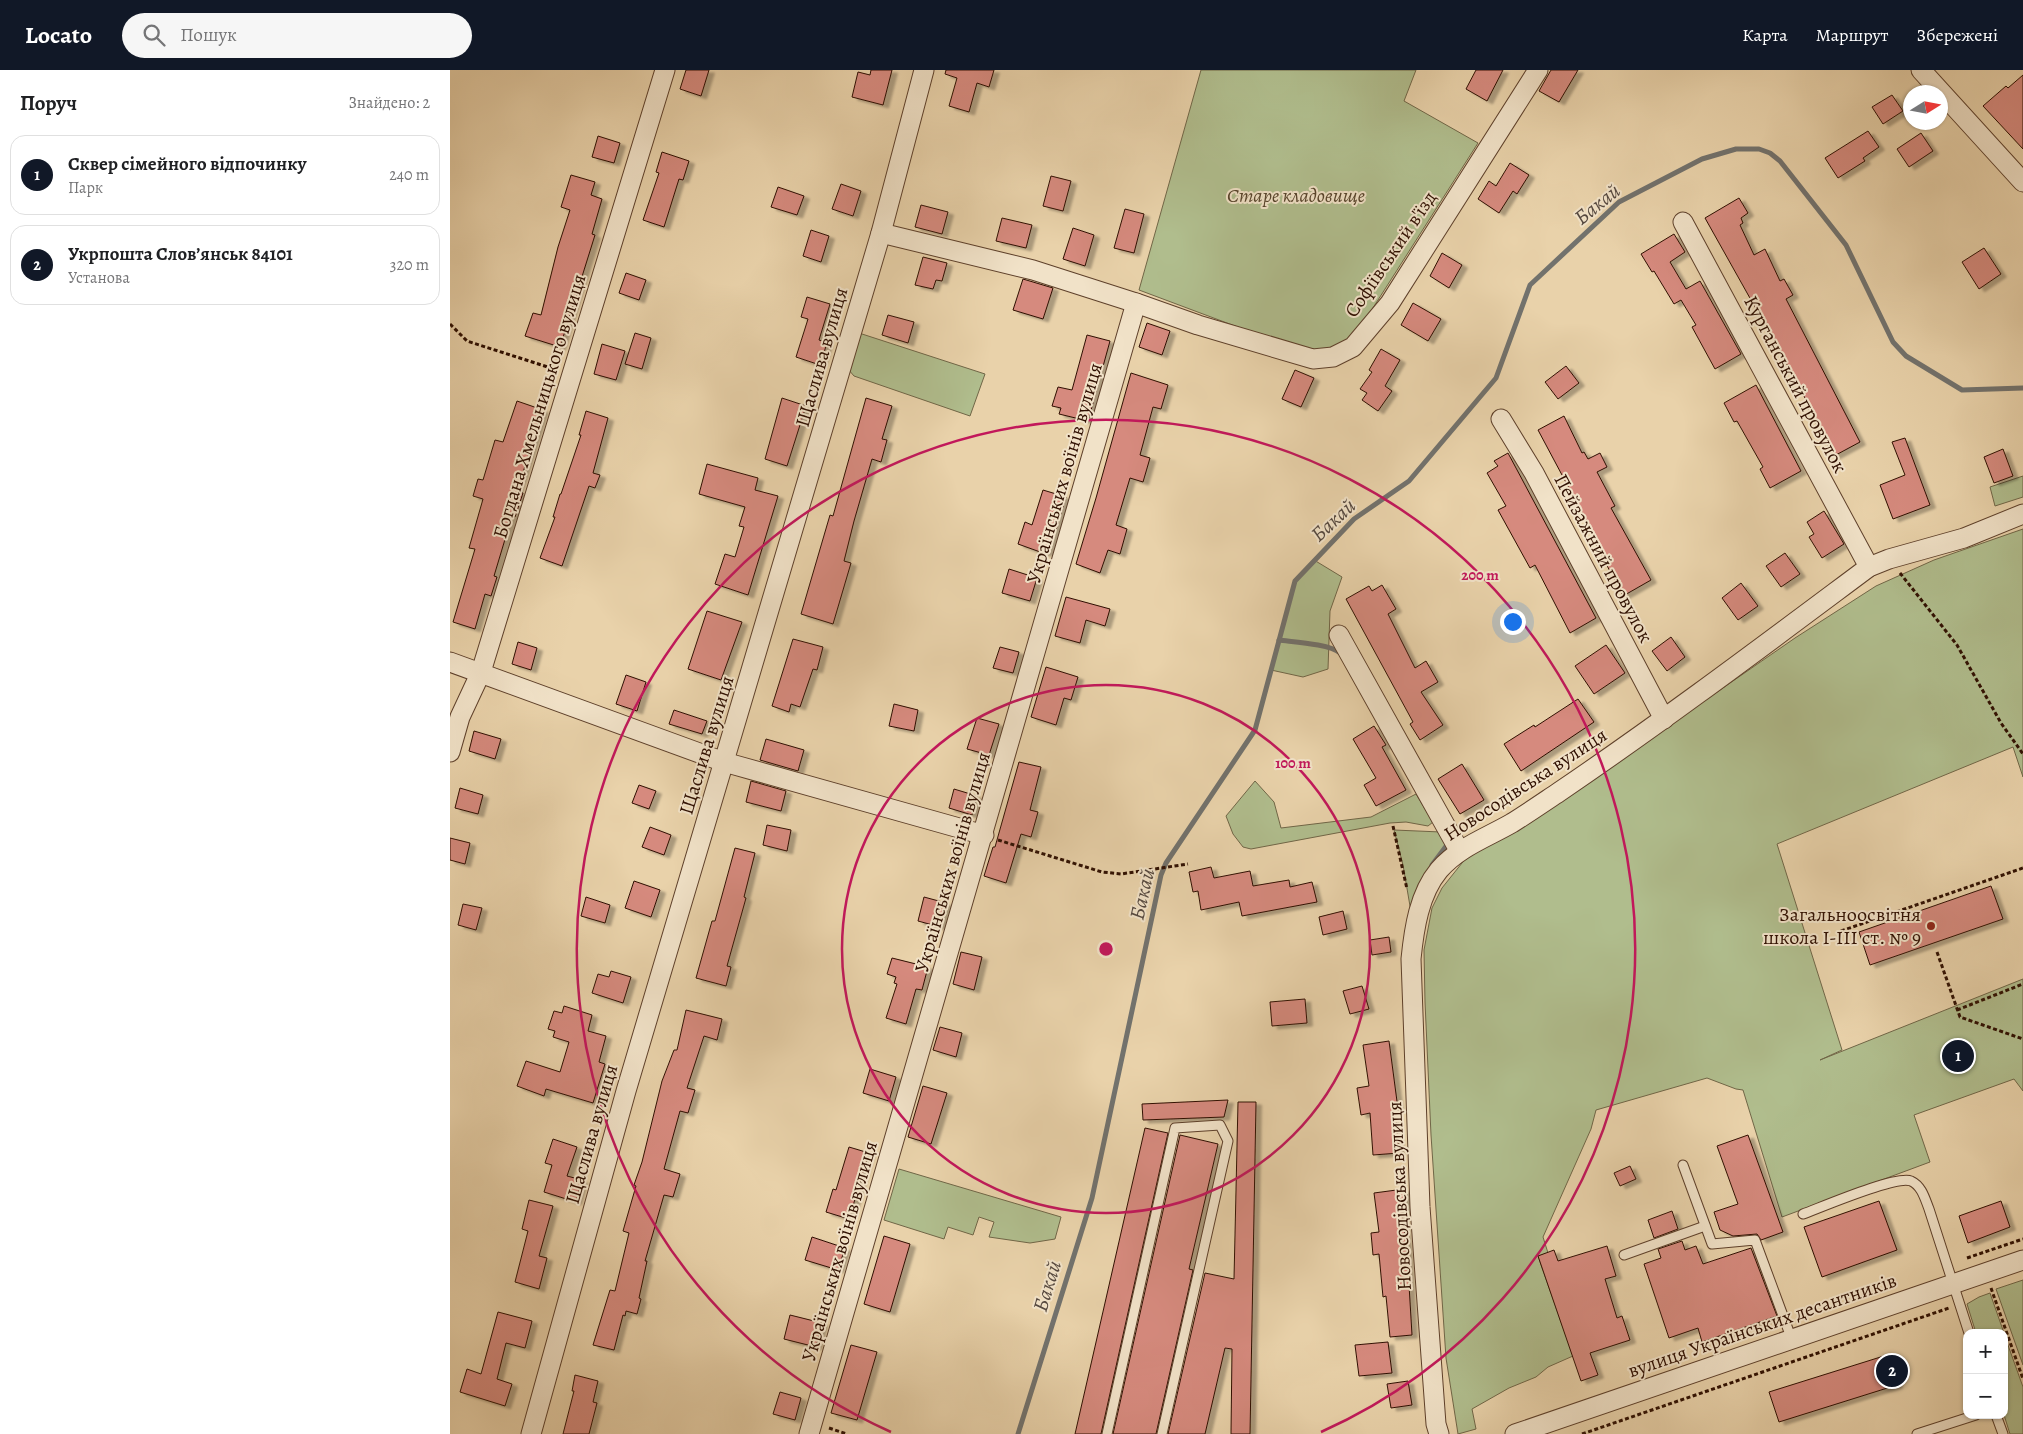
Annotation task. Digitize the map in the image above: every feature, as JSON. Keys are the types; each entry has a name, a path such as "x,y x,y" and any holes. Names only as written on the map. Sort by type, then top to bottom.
{"street":[{"name":"Богдана Хмельницького вулиця","path":"450,752 460,717 481,672 665,70"},
{"name":"Щаслива вулиця","path":"531,1434 626,1091 881,233 924,70"},
{"name":"Софіївський в'їзд","path":"881,233 1033,270 1198,325 1314,359 1333,357 1353,347 1390,302 1538,70"},
{"path":"1921,70 2023,182"},
{"name":"Курганський провулок","path":"1683,222 1869,567"},
{"name":"Українських воїнів вулиця","path":"809,1434 984,835 1136,303"},
{"name":"Пейзажний провулок","path":"1501,419 1534,473 1664,719"},
{"name":"Новосодівська вулиця","path":"1439,1434 1436,1424 1420,1207 1412,959 1414,933 1428,887 1439,870 1459,850 1512,823 1664,719 1869,567 1889,559 1964,538 2023,514"},
{"path":"1339,635 1459,850"},
{"path":"450,662 724,762 984,835"},
{"name":"вулиця Українських десантників","path":"1515,1434 2023,1260"}],"lane":[{"path":"1107,1434 1175,1128 1220,1125 1228,1140 1162,1434"},
{"path":"1683,1165 1712,1244 1755,1240 1792,1340"},
{"path":"1804,1214 1902,1179 1909,1180 1917,1185 1924,1194 1968,1329"},
{"path":"1624,1255 1705,1226"},
{"path":"1917,1434 1964,1419"},
{"path":"1997,1419 2003,1434"}],"path":[{"path":"450,324 466,341 572,375"},
{"path":"1889,559 1957,645 2001,723 2023,754"},
{"path":"1393,826 1408,893"},
{"path":"984,835 1102,872 1121,874 1188,864"},
{"path":"1841,931 2023,868"},
{"path":"1937,952 1960,1017 2023,1039"},
{"path":"1957,1010 2023,984"},
{"path":"1947,1265 2023,1238"},
{"path":"1984,1290 1999,1285"},
{"path":"1991,1288 2023,1379"},
{"path":"1582,1434 1959,1304"}],"green space":[{"name":"Старе кладовище","path":"1201,70 1416,70 1404,101 1478,143 1357,333 1330,350 1317,352 1299,350 1139,290"},
{"path":"859,333 985,374 970,416 854,376 848,369"},
{"path":"2023,476 2023,497 1995,506 1990,487"},
{"path":"2023,529 2023,777 2013,747 1777,844 1842,1050 1820,1060 2023,979 2023,1091 2014,1079 1914,1115 1930,1162 1782,1217 1743,1090 1707,1078 1596,1110 1591,1129 1543,1237 1548,1253 1538,1256 1573,1356 1548,1367 1536,1377 1509,1388 1472,1409 1476,1429 1458,1434 1446,1358 1431,1135 1425,1002 1424,950 1432,908 1442,888 1470,853 1691,710 1795,638 1876,586 1934,560"},
{"path":"1314,560 1342,577 1330,611 1328,669 1303,677 1271,670 1295,581"},
{"path":"1255,781 1274,802 1281,828 1371,817 1416,794 1433,822 1428,826 1406,822 1390,823 1251,849 1243,847 1233,834 1226,816"},
{"path":"1394,830 1441,832 1447,845 1427,877 1411,912 1403,865"},
{"path":"899,1169 1061,1217 1055,1239 1030,1243 989,1237 994,1222 979,1217 973,1235 948,1227 944,1239 884,1220"},
{"path":"2023,1280 2023,1365 1996,1289"},
{"path":"1990,1293 2003,1329 1975,1329 1967,1304"},
{"path":"2008,1345 2023,1387 2023,1434 2010,1434 2005,1419 2008,1419"}],"building":[{"path":"686,70 709,70 701,96 680,89"},
{"path":"871,70 892,70 883,105 852,97 858,72 870,75"},
{"path":"946,70 994,70 989,87 977,83 969,112 949,106 957,78 945,74"},
{"path":"1476,70 1503,70 1487,101 1466,89"},
{"path":"1551,70 1578,70 1559,102 1539,91"},
{"path":"2023,75 2023,149 1983,106 2006,86 2008,88"},
{"path":"1892,95 1903,111 1883,124 1872,107"},
{"path":"1868,131 1879,147 1863,158 1865,161 1838,178 1825,158"},
{"path":"1921,133 1933,151 1909,167 1897,149"},
{"path":"598,136 620,143 614,163 592,157"},
{"path":"662,152 689,161 683,180 679,179 664,227 643,220 659,173 656,172"},
{"path":"1510,163 1529,175 1517,194 1513,191 1499,213 1478,199 1489,181 1496,186"},
{"path":"571,175 595,182 591,195 602,199 592,234 595,235 560,347 525,336 533,313 541,315 558,247 570,210 561,207"},
{"path":"1051,176 1071,181 1063,211 1043,206"},
{"path":"841,184 861,191 853,216 832,209"},
{"path":"778,187 804,196 797,215 771,207"},
{"path":"1739,198 1748,213 1741,218 1743,223 1740,225 1754,255 1765,249 1780,281 1784,279 1793,295 1786,299 1860,442 1834,456 1783,357 1705,218"},
{"path":"921,205 948,212 942,234 915,227"},
{"path":"1125,209 1144,214 1134,253 1114,248"},
{"path":"1002,218 1032,225 1026,248 996,241"},
{"path":"1073,228 1094,235 1085,266 1063,259"},
{"path":"811,230 829,236 821,262 803,256"},
{"path":"1674,234 1685,252 1670,262 1686,289 1700,281 1741,354 1715,369 1692,327 1696,325 1681,300 1674,304 1641,254"},
{"path":"1984,248 2001,274 1979,289 1962,262"},
{"path":"1442,253 1462,265 1449,288 1430,276"},
{"path":"923,257 947,263 942,281 936,280 933,289 915,285"},
{"path":"626,273 646,280 639,300 619,293"},
{"path":"1023,279 1053,288 1043,319 1013,310"},
{"path":"807,297 830,304 819,340 827,343 820,365 796,357 808,319 801,317"},
{"path":"1413,303 1441,319 1428,341 1401,325"},
{"path":"888,315 914,322 908,343 882,335"},
{"path":"1147,323 1170,331 1162,355 1139,347"},
{"path":"635,333 651,338 642,369 625,364"},
{"path":"1087,335 1110,341 1088,421 1059,414 1061,408 1052,406 1058,387 1072,390"},
{"path":"602,344 625,351 616,380 594,374"},
{"path":"1381,349 1400,360 1385,386 1392,391 1378,411 1362,400 1367,393 1360,389 1372,372 1369,370"},
{"path":"1566,366 1579,383 1558,399 1545,382"},
{"path":"1295,370 1314,378 1301,407 1282,399"},
{"path":"1131,373 1168,385 1161,409 1153,407 1140,455 1150,458 1143,482 1130,478 1116,525 1127,529 1120,554 1108,550 1100,573 1076,564"},
{"path":"1756,385 1801,471 1770,488 1760,469 1763,467 1737,421 1734,422 1724,403"},
{"path":"782,398 806,406 787,466 765,459"},
{"path":"866,398 892,406 882,439 887,440 881,462 872,459 854,521 844,561 851,563 833,624 801,614 830,515 833,516"},
{"path":"517,401 543,410 517,491 523,493 515,517 512,516 494,576 497,577 491,596 485,594 475,629 453,622 475,549 469,548 483,499 473,496 478,479 483,480 495,440 503,442"},
{"path":"586,411 608,418 593,473 600,475 595,488 589,486 562,566 540,558 581,435 579,435"},
{"path":"1564,416 1582,453 1584,452 1588,459 1600,453 1607,467 1597,472 1615,506 1611,508 1651,580 1623,596 1592,537 1594,535 1538,430"},
{"path":"1905,438 1930,505 1893,519 1880,485 1905,475 1892,442"},
{"path":"2003,449 2013,476 1994,483 1984,457"},
{"path":"1508,453 1596,618 1570,633 1535,565 1530,568 1498,510 1506,506 1487,473 1498,466 1494,461"},
{"path":"707,464 758,478 755,490 778,496 748,595 715,584 725,554 735,557 744,527 739,526 745,507 699,494"},
{"path":"1043,490 1066,497 1049,553 1043,553 1018,544 1025,522 1032,525"},
{"path":"1824,511 1844,544 1822,558 1809,537 1814,534 1807,522"},
{"path":"1785,553 1800,574 1781,587 1766,566"},
{"path":"1009,569 1037,578 1030,601 1002,593"},
{"path":"1741,583 1758,606 1738,620 1722,598"},
{"path":"1382,585 1396,609 1388,614 1415,668 1426,661 1438,682 1421,692 1443,725 1420,740 1410,724 1413,722 1346,599 1369,586 1372,591"},
{"path":"1066,597 1110,609 1105,626 1086,620 1080,643 1055,636"},
{"path":"707,611 742,622 721,680 688,669"},
{"path":"1671,637 1685,657 1667,671 1652,651"},
{"path":"793,639 823,647 817,670 813,669 800,707 791,704 789,712 772,706"},
{"path":"518,642 537,648 531,670 512,664"},
{"path":"1606,645 1625,673 1594,694 1575,666"},
{"path":"1000,647 1019,652 1013,673 993,668"},
{"path":"1046,667 1078,677 1071,700 1064,698 1056,725 1031,717"},
{"path":"626,675 646,682 637,711 616,704"},
{"path":"1578,699 1594,722 1521,771 1504,744 1534,725 1535,727"},
{"path":"894,704 918,710 914,731 889,726"},
{"path":"674,710 707,721 702,734 669,724"},
{"path":"977,718 999,724 989,755 967,749"},
{"path":"1374,726 1386,745 1382,747 1406,790 1376,806 1364,785 1376,778 1353,739"},
{"path":"474,731 501,739 495,759 469,751"},
{"path":"766,739 804,750 798,771 760,760"},
{"path":"1019,762 1041,767 1030,810 1038,812 1031,837 1021,834 1006,883 984,876 993,847 995,847"},
{"path":"1462,764 1484,800 1460,814 1438,779"},
{"path":"751,781 786,791 781,811 746,802"},
{"path":"639,785 656,791 649,809 632,803"},
{"path":"460,788 483,795 478,814 455,808"},
{"path":"954,789 977,796 972,815 949,808"},
{"path":"767,825 791,830 787,851 763,845"},
{"path":"650,827 671,835 664,855 642,847"},
{"path":"450,838 470,843 465,864 450,860"},
{"path":"735,848 755,853 744,897 746,898 727,966 731,967 726,986 696,978 712,921 715,921"},
{"path":"1211,867 1214,878 1250,871 1253,886 1289,880 1290,887 1312,882 1317,902 1242,916 1239,902 1201,910 1198,891 1193,892 1189,872"},
{"path":"634,881 660,890 651,917 625,908"},
{"name":"Загальноосвітня школа І-ІІІ ст. № 9","path":"1991,886 2003,919 1870,965 1859,932"},
{"path":"586,897 610,905 605,923 581,916"},
{"path":"924,897 946,903 940,927 918,921"},
{"path":"463,904 482,908 476,930 458,925"},
{"path":"1343,911 1347,929 1323,935 1319,917"},
{"path":"1389,937 1391,952 1372,955 1370,940"},
{"path":"961,952 982,957 974,990 953,984"},
{"path":"892,958 928,967 922,990 916,989 906,1024 886,1018 897,984 894,983 896,977 887,974"},
{"path":"611,971 631,977 623,1003 592,993 598,974 609,977"},
{"path":"1362,986 1369,1009 1350,1014 1343,991"},
{"path":"1305,999 1307,1023 1272,1026 1270,1002"},
{"path":"564,1006 592,1015 588,1031 606,1036 599,1062 605,1064 593,1103 546,1089 544,1096 517,1086 526,1061 560,1072 569,1042 553,1037 555,1031 548,1029 554,1011 562,1013"},
{"path":"686,1010 722,1019 717,1040 704,1036 687,1088 695,1090 688,1113 680,1111 664,1169 680,1174 673,1197 664,1195 645,1261 647,1261 637,1314 626,1311 625,1316 623,1315 614,1350 593,1345 610,1290 615,1291 629,1233 623,1231 636,1186 634,1185 642,1162 662,1081 674,1050 677,1050"},
{"path":"940,1027 962,1033 956,1057 933,1050"},
{"path":"1389,1041 1398,1109 1395,1109 1399,1153 1373,1155 1370,1113 1361,1115 1357,1088 1369,1086 1363,1045"},
{"path":"870,1069 896,1077 889,1101 863,1093"},
{"path":"923,1086 947,1093 931,1144 908,1137"},
{"path":"1228,1100 1224,1117 1143,1120 1142,1104"},
{"path":"1238,1102 1256,1102 1250,1434 1231,1434 1232,1349 1225,1348 1205,1434 1168,1434 1205,1273 1234,1279"},
{"path":"1145,1128 1168,1133 1101,1434 1075,1434"},
{"path":"1180,1135 1218,1144 1189,1269 1193,1270 1156,1434 1113,1434"},
{"path":"1748,1135 1783,1232 1761,1240 1757,1234 1733,1236 1720,1230 1714,1212 1738,1204 1717,1146"},
{"path":"553,1139 577,1147 567,1176 582,1180 576,1202 544,1192 552,1165 545,1163"},
{"path":"849,1147 869,1153 849,1219 826,1212 833,1189 836,1190"},
{"path":"1630,1166 1636,1179 1620,1186 1614,1173"},
{"path":"1404,1189 1407,1212 1402,1212 1407,1251 1412,1335 1390,1337 1386,1296 1383,1297 1379,1254 1373,1255 1371,1233 1379,1232 1374,1193"},
{"path":"529,1200 553,1206 539,1256 547,1258 539,1289 515,1282 528,1231 522,1229"},
{"path":"1879,1201 1897,1250 1822,1277 1804,1227"},
{"path":"2001,1201 2010,1227 1968,1243 1959,1216"},
{"path":"1672,1211 1678,1229 1654,1238 1648,1220"},
{"path":"884,1236 910,1244 890,1312 864,1304"},
{"path":"812,1237 845,1248 838,1270 805,1260"},
{"path":"1682,1241 1685,1250 1696,1246 1703,1264 1751,1248 1777,1316 1702,1342 1698,1328 1669,1338 1644,1264 1661,1258 1658,1249"},
{"path":"1607,1246 1616,1276 1605,1279 1617,1318 1622,1316 1630,1340 1590,1353 1598,1375 1581,1381 1538,1256 1554,1250 1558,1261"},
{"path":"498,1312 532,1321 525,1348 506,1343 497,1379 512,1384 505,1406 460,1392 467,1369 481,1374"},
{"path":"790,1315 822,1323 816,1347 784,1339"},
{"path":"1388,1342 1392,1373 1359,1376 1355,1345"},
{"path":"851,1345 877,1352 857,1420 831,1413"},
{"path":"1887,1355 1897,1385 1779,1422 1769,1392"},
{"path":"575,1375 598,1381 593,1402 597,1403 589,1434 563,1434 574,1391 572,1391"},
{"path":"1408,1381 1412,1405 1391,1408 1387,1384"},
{"path":"780,1392 801,1398 795,1420 773,1414"}],"waterway":[{"name":"Бакай","path":"1018,1434 1092,1198 1161,875 1166,863 1255,730 1295,581 1354,519 1409,481 1496,378 1530,285 1619,202 1702,159 1736,149 1759,149 1770,153 1780,161 1846,245 1893,342 1906,356 1962,390 2023,388"},
{"path":"1279,640 1320,645 1340,653"},
{"path":"1432,865 1447,845 1446,841"}],"place":[{"name":"Загальноосвітня школа І-ІІІ ст. № 9","path":"1931,926"},
{"name":"Сквер сімейного відпочинку","path":"1958,1056"},
{"name":"Укрпошта Слов’янськ 84101","path":"1892,1371"}]}
